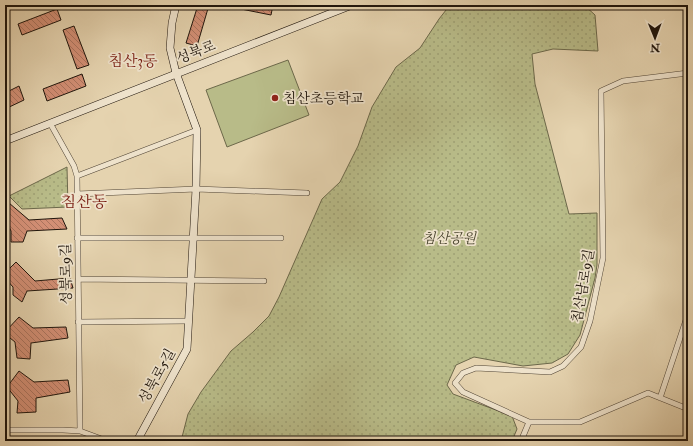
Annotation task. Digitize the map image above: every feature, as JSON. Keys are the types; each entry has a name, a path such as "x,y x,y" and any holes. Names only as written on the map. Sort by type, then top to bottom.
{"street":[{"name":"성북로5길","path":"137,441 187,349 196,189 197,130 176,73 170,48 172,23 176,5"},
{"name":"성북로","path":"5,141 352,5"},
{"name":"침산남로9길","path":"529,422 463,392 455,383 463,373 476,368 550,372 563,366 581,347 590,321 602,258 601,91 623,81 688,74"},
{"name":"성북로9길","path":"50,123 74,166 77,176 80,431"},
{"path":"77,176 197,130"},
{"path":"77,194 196,189 307,193"},
{"path":"77,238 281,238"},
{"path":"78,279 264,281"},
{"path":"660,398 688,314"},
{"path":"78,322 189,321"},
{"path":"521,441 529,422 580,422 648,393 688,409"},
{"path":"5,430 80,431 107,441"}],"green space":[{"name":"침산공원","path":"450,5 584,5 595,15 598,51 553,49 532,54 535,84 569,214 597,213 597,265 580,335 568,354 552,363 523,366 474,357 456,365 447,385 453,394 512,416 517,429 512,441 181,441 188,414 201,392 231,351 269,316 279,297 322,199 340,182 358,146 372,107 396,67 420,48"},
{"path":"288,60 309,115 227,147 206,90"},
{"path":"67,167 68,207 22,209 9,196"}],"building":[{"path":"198,5 209,5 197,46 186,43"},
{"path":"237,5 273,5 271,15 236,8"},
{"path":"57,9 61,20 22,35 18,24"},
{"path":"74,26 89,65 77,69 63,30"},
{"path":"82,74 86,86 47,101 43,89"},
{"path":"19,86 24,100 5,109 5,93"},
{"path":"9,203 29,220 62,218 67,229 27,231 23,242 11,242 11,231 5,219 5,206"},
{"path":"16,262 35,281 70,278 73,288 27,291 22,302 13,295 13,287 5,278 5,273"},
{"path":"19,317 33,328 66,327 68,338 31,343 30,359 17,358 15,342 5,334 5,332"},
{"path":"19,371 34,382 68,380 70,392 36,398 36,412 17,413 18,401 7,387"}],"place":[{"name":"침산초등학교","path":"275,98"}],"district":[{"name":"침산3동","path":"133,61"},
{"name":"침산동","path":"84,202"}]}
